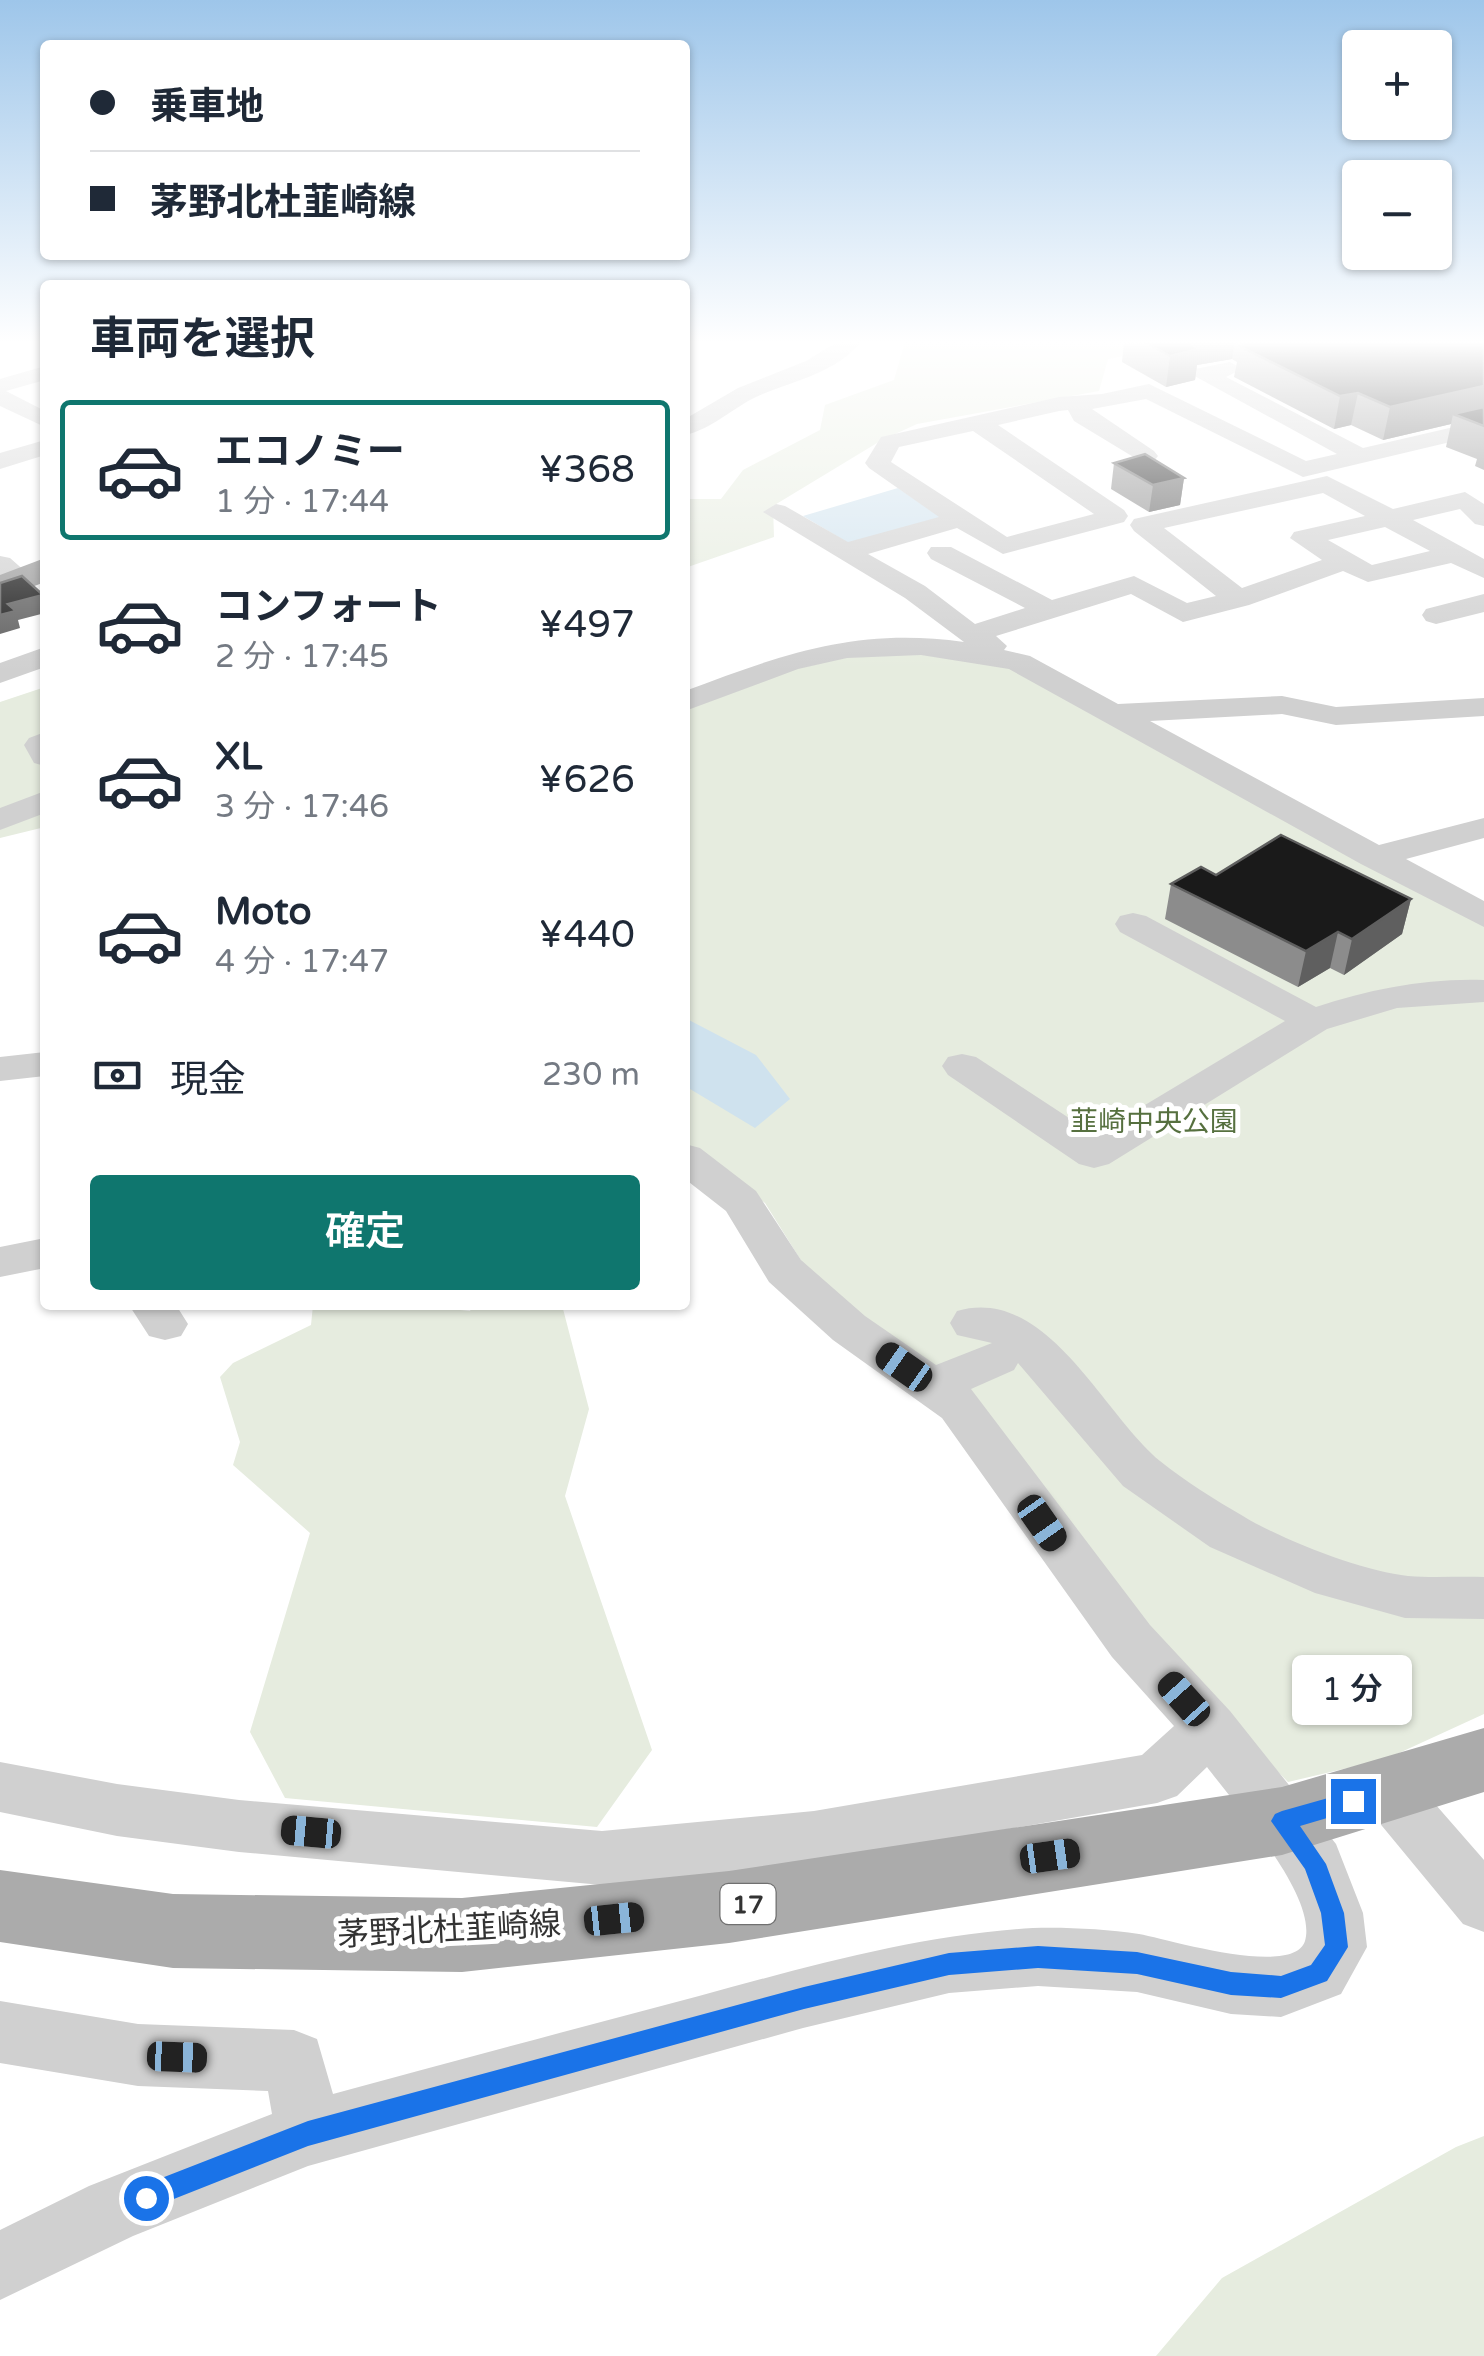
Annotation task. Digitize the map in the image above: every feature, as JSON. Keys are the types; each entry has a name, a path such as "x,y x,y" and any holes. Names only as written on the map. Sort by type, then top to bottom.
{"main road":[{"name":"茅野北杜韮崎線","path":"0,1906 173,1931 462,1935 729,1907 1282,1821 1484,1760"}],"street":[{"path":"0,461 29,452"},
{"path":"884,452 878,463 956,520 1003,546 1115,516 1021,452"},
{"path":"1139,452 1145,456"},
{"path":"1269,452 1303,469 1378,452"},
{"path":"1352,452 1360,456"},
{"path":"1404,452 1484,488"},
{"path":"1239,599 1200,573 1177,549 1143,525 1327,484 1484,570"},
{"path":"1304,538 1465,500 1484,518"},
{"path":"1245,502 1368,574 1454,554"},
{"path":"776,512 914,592 972,634 1020,662 1484,916"},
{"path":"847,552 956,520"},
{"path":"941,552 1048,610"},
{"path":"972,634 1134,584 1183,613 1239,599 1346,561"},
{"path":"914,592 951,586 981,574"},
{"path":"1436,615 1484,603"},
{"path":"690,700 819,653 880,644 940,646 1020,662"},
{"path":"0,674 40,658"},
{"path":"1116,713 1282,704 1336,716 1484,707"},
{"path":"0,820 40,803"},
{"path":"1373,857 1484,828"},
{"path":"1133,924 1313,1020"},
{"path":"962,1066 1094,1154 1313,1020 1400,996 1484,991"},
{"path":"0,1069 40,1065"},
{"path":"0,2266 113,2210 308,2134 784,2003 949,1964 1038,1957 1137,1963 1231,1984 1281,1987 1319,1973 1336,1947 1333,1913 1315,1864 1210,1728 1120,1626 958,1405 849,1328 785,1271 741,1201 690,1162"},
{"path":"0,1262 40,1254"},
{"path":"932,1386 1000,1325 1037,1353 1141,1473 1228,1533 1333,1578 1406,1597 1484,1598"},
{"path":"0,1787 118,1810 239,1826 602,1858 814,1837 1157,1778 1210,1728"},
{"path":"1388,1790 1484,1904"},
{"path":"0,2032 138,2056 294,2061 308,2134"}],"green space":[{"path":"778,452 862,452 773,506 774,537 690,566 690,499 721,499 743,470"},
{"name":"韮崎中央公園","path":"880,649 986,659 1031,676 1484,925 1484,1714 1386,1759 1288,1782 1168,1660 871,1333 807,1270 765,1203 690,1149 690,706 824,658"},
{"path":"40,689 40,828 0,838 0,702"},
{"path":"312,1310 563,1310 589,1409 565,1496 652,1750 597,1827 285,1798 250,1732 310,1533 233,1465 240,1442 220,1377 233,1363 311,1325"},
{"path":"1484,2136 1484,2356 1156,2356 1222,2278 1456,2147"}],"water":[{"path":"898,488 942,518 852,545 803,516"},
{"path":"690,1021 756,1055 790,1099 755,1128 690,1089"}],"building":[{"path":"1145,454 1184,478 1153,485 1114,463"},
{"path":"22,576 40,596 8,604 16,611 0,615 0,583"},
{"path":"1281,835 1411,899 1352,939 1338,932 1306,951 1171,884 1201,867 1216,875"}],"route":[{"path":"146,2198 308,2134 804,1998 949,1964 1038,1957 1137,1963 1231,1984 1281,1987 1319,1973 1336,1947 1333,1913 1315,1864 1282,1821 1353,1801"}]}
